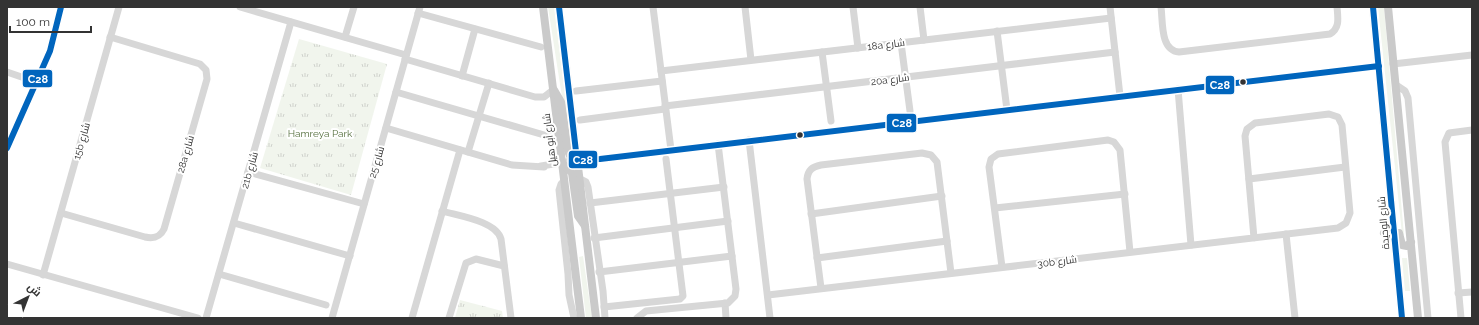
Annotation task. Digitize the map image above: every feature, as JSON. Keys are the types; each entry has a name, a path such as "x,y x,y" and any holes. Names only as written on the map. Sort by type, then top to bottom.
{"main road":[{"name":"شارع أبو هيل","path":"543,7 564,167 564,181 581,318"},
{"path":"559,7 576,162 580,179 596,318"},
{"name":"شارع الوحيدة","path":"1373,7 1402,318"},
{"path":"1388,7 1418,318"},
{"path":"553,89 561,102 568,151 576,162"},
{"path":"564,167 572,173 578,216 586,227"},
{"path":"1391,200 1396,208 1400,242 1404,246 1411,242"},
{"path":"1384,233 1393,222"}],"street":[{"path":"7,148 50,50 61,7"},
{"name":"15b شارع","path":"43,275 119,7"},
{"path":"240,7 259,10 291,22 345,37 462,76 540,97 549,94 553,89"},
{"path":"345,37 354,7"},
{"path":"653,7 671,150"},
{"path":"745,7 751,60"},
{"path":"853,7 858,48"},
{"path":"920,7 924,40"},
{"path":"1110,7 1120,96"},
{"path":"1161,7 1166,42 1172,50 1179,52 1326,35 1336,28 1338,21 1337,7"},
{"path":"419,10 475,29 540,47"},
{"name":"شارع 25","path":"332,318 419,10"},
{"name":"18a شارع","path":"661,71 1111,18"},
{"name":"21b شارع","path":"206,318 291,22"},
{"path":"462,76 475,29"},
{"path":"997,31 1007,110"},
{"name":"28a شارع","path":"61,213 148,238 160,235 164,229 205,86 207,74 203,66 200,64 110,37"},
{"path":"901,43 910,111"},
{"path":"822,52 831,121"},
{"name":"20a شارع","path":"580,120 905,77 1115,52"},
{"path":"1393,64 1472,55"},
{"path":"386,128 518,166 564,167 576,162 592,162 596,159 749,140 1379,66"},
{"path":"7,72 36,82"},
{"path":"576,91 662,81"},
{"path":"468,152 489,83"},
{"path":"1396,85 1405,91 1408,98 1428,318"},
{"path":"1178,89 1191,245"},
{"path":"396,92 551,137"},
{"path":"1249,179 1345,167 1342,125 1338,117 1329,114 1255,123 1249,126 1245,136 1254,238"},
{"path":"1461,318 1445,142 1449,133 1472,130"},
{"path":"749,140 770,318"},
{"path":"1002,267 989,164 993,156 998,154 1108,140 1117,144 1120,150 1130,252"},
{"path":"718,144 736,293 728,302 726,318"},
{"path":"412,318 460,150"},
{"path":"821,288 807,179 809,171 821,165 922,153 931,155 937,162 951,273"},
{"path":"604,307 681,299 683,295 666,159"},
{"name":"30b شارع","path":"768,295 1338,228 1346,224 1350,213 1345,167"},
{"path":"248,172 364,204"},
{"path":"580,179 588,185 604,307 604,318"},
{"path":"564,181 560,184 559,190 569,295 574,318"},
{"path":"590,203 724,187"},
{"path":"995,208 1125,194"},
{"path":"811,214 942,196"},
{"path":"442,211 495,228 501,239 510,318"},
{"path":"594,238 728,221"},
{"path":"234,223 350,256"},
{"path":"1286,234 1295,318"},
{"path":"817,258 947,241"},
{"path":"599,272 732,256"},
{"path":"449,318 466,263 476,259 504,266"},
{"path":"7,264 198,318"},
{"path":"219,274 326,305"},
{"path":"1458,294 1472,292"},
{"path":"638,317 651,310 728,302"}],"green space":[{"path":"548,7 554,7 571,142 569,142"},
{"path":"1378,7 1384,7 1404,235 1402,234"},
{"name":"Hamreya Park","path":"299,39 387,64 351,195 260,168"},
{"path":"583,256 592,318 586,318 579,257"},
{"path":"1402,258 1407,258 1410,291 1405,291"},
{"path":"460,300 502,311 503,318 455,318"}],"transit line":[{"name":"C28","path":"7,148 50,51 61,7"},
{"name":"C28","path":"559,7 577,160 600,159 1379,66"},
{"name":"C28","path":"1373,7 1402,318"}]}
